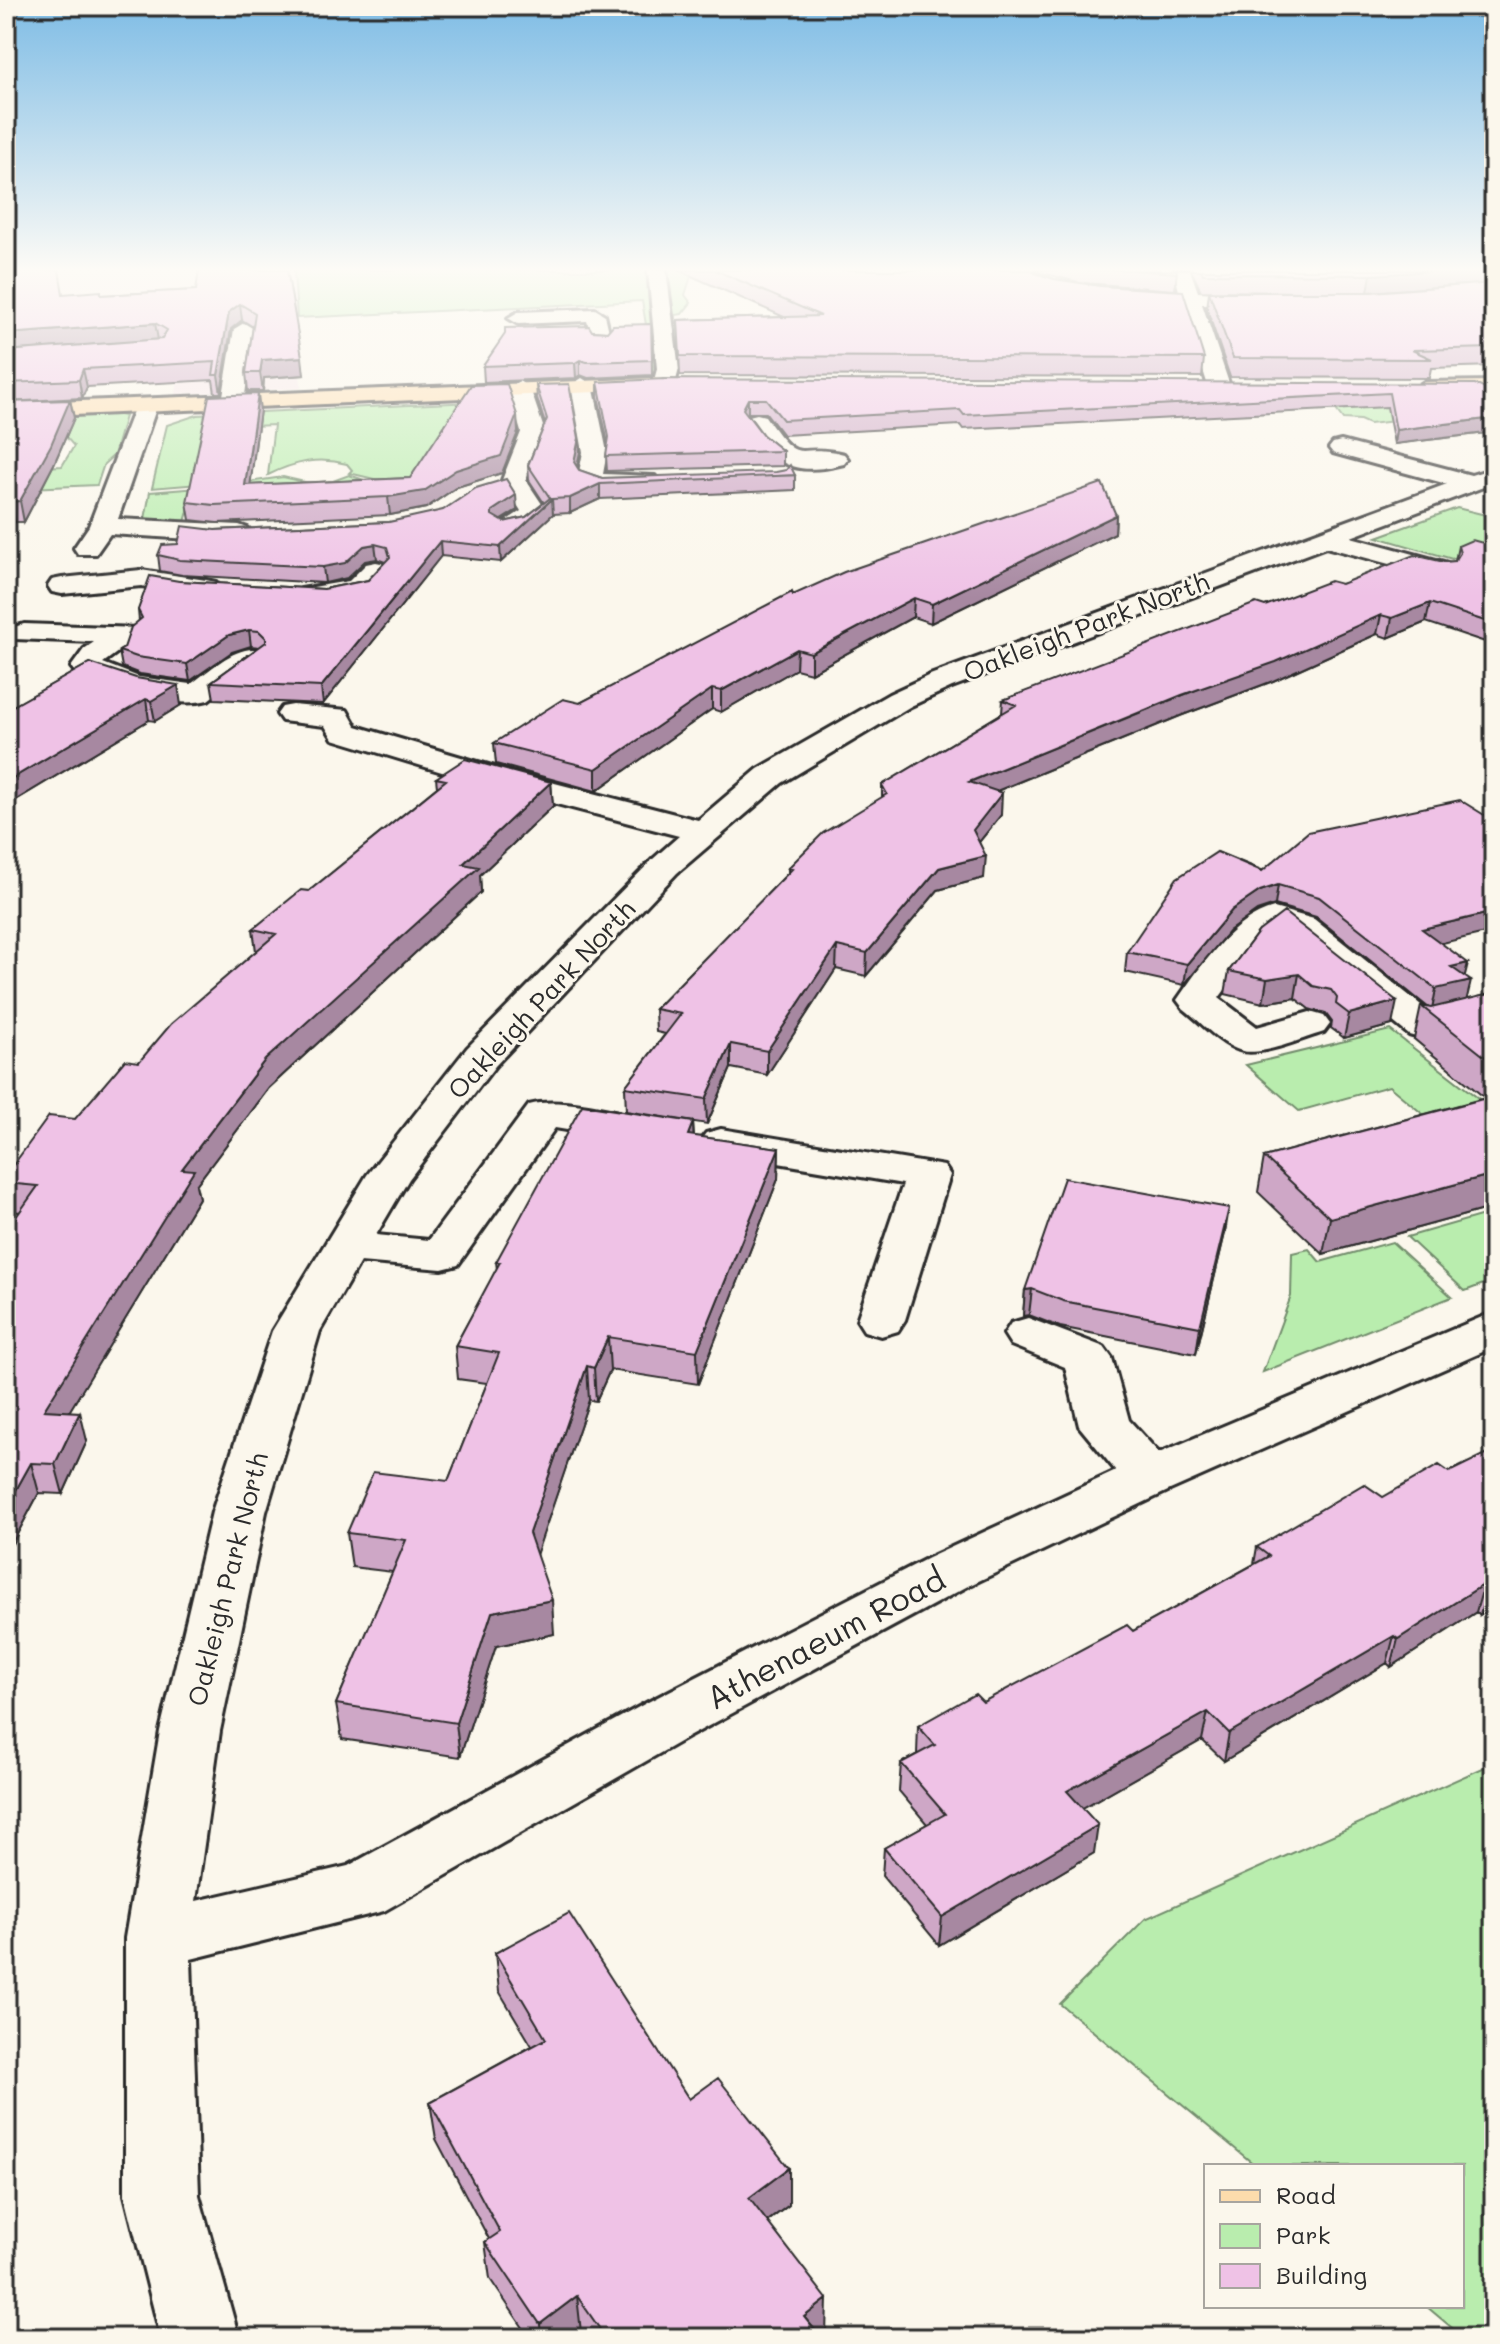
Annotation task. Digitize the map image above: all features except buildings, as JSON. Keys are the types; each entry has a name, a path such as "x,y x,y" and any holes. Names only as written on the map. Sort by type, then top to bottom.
{"main road":[{"path":"6,411 519,388 586,379"},
{"path":"614,379 672,384"},
{"path":"1212,386 1248,386"},
{"path":"1401,388 1494,388"}],"street":[{"path":"233,402 236,379"},
{"path":"597,379 595,452 590,477 602,482 666,480"},
{"path":"671,379 672,384"},
{"path":"1210,379 1212,386"},
{"path":"508,528 535,513 502,484 533,432 519,388"},
{"path":"37,617 102,527 146,406"},
{"path":"756,409 777,452 792,461 836,459"},
{"path":"1341,448 1471,490"},
{"name":"Oakleigh Park North","path":"200,2338 162,2195 158,1938 190,1731 239,1512 296,1331 389,1175 481,1057 665,866 770,776 900,700 941,681 1324,538 1471,490"},
{"path":"102,527 136,525 217,534 264,532"},
{"path":"1324,538 1441,570"},
{"path":"289,594 344,592 357,588 376,570"},
{"path":"37,617 141,578 182,586 228,589"},
{"path":"37,617 128,634 94,655 86,667 133,685 197,694 251,656"},
{"path":"293,714 336,717 344,732 500,779 703,832"},
{"path":"1310,1024 1250,1041 1197,1000 1240,944 1274,919 1301,927 1423,1027 1486,1013"},
{"path":"345,1247 442,1255 544,1114 928,1175 881,1320"},
{"name":"Athenaeum Road","path":"158,1938 361,1891 669,1719 948,1572 1151,1477 1494,1328"},
{"path":"1028,1334 1087,1358 1105,1426 1151,1477"}],"shaded area":[{"path":"178,379 300,379 301,388 176,394"}],"green space":[{"path":"1335,400 1475,412 1369,424 1343,419 1334,407"},
{"path":"494,401 419,479 395,484 349,473 352,470 347,464 326,461 297,464 268,475 274,425 205,428 223,482 152,488 167,425 197,415"},
{"path":"125,416 114,455 104,464 97,485 6,489 6,469 62,466 74,446 59,429 6,419"},
{"path":"349,475 379,485 190,504 185,522 145,519 150,492 283,477 309,483 333,481"},
{"path":"1457,508 1494,517 1494,555 1472,550 1452,559 1377,537"},
{"path":"1390,1030 1487,1105 1447,1134 1389,1086 1299,1111 1246,1065"},
{"path":"1494,1212 1494,1280 1465,1291 1407,1237"},
{"path":"1392,1242 1452,1297 1263,1372 1291,1296 1292,1253 1309,1249 1320,1262"},
{"path":"1494,1763 1494,2338 1464,2338 1428,2308 1464,2308 1464,2164 1254,2164 1060,2004 1145,1919"}]}
